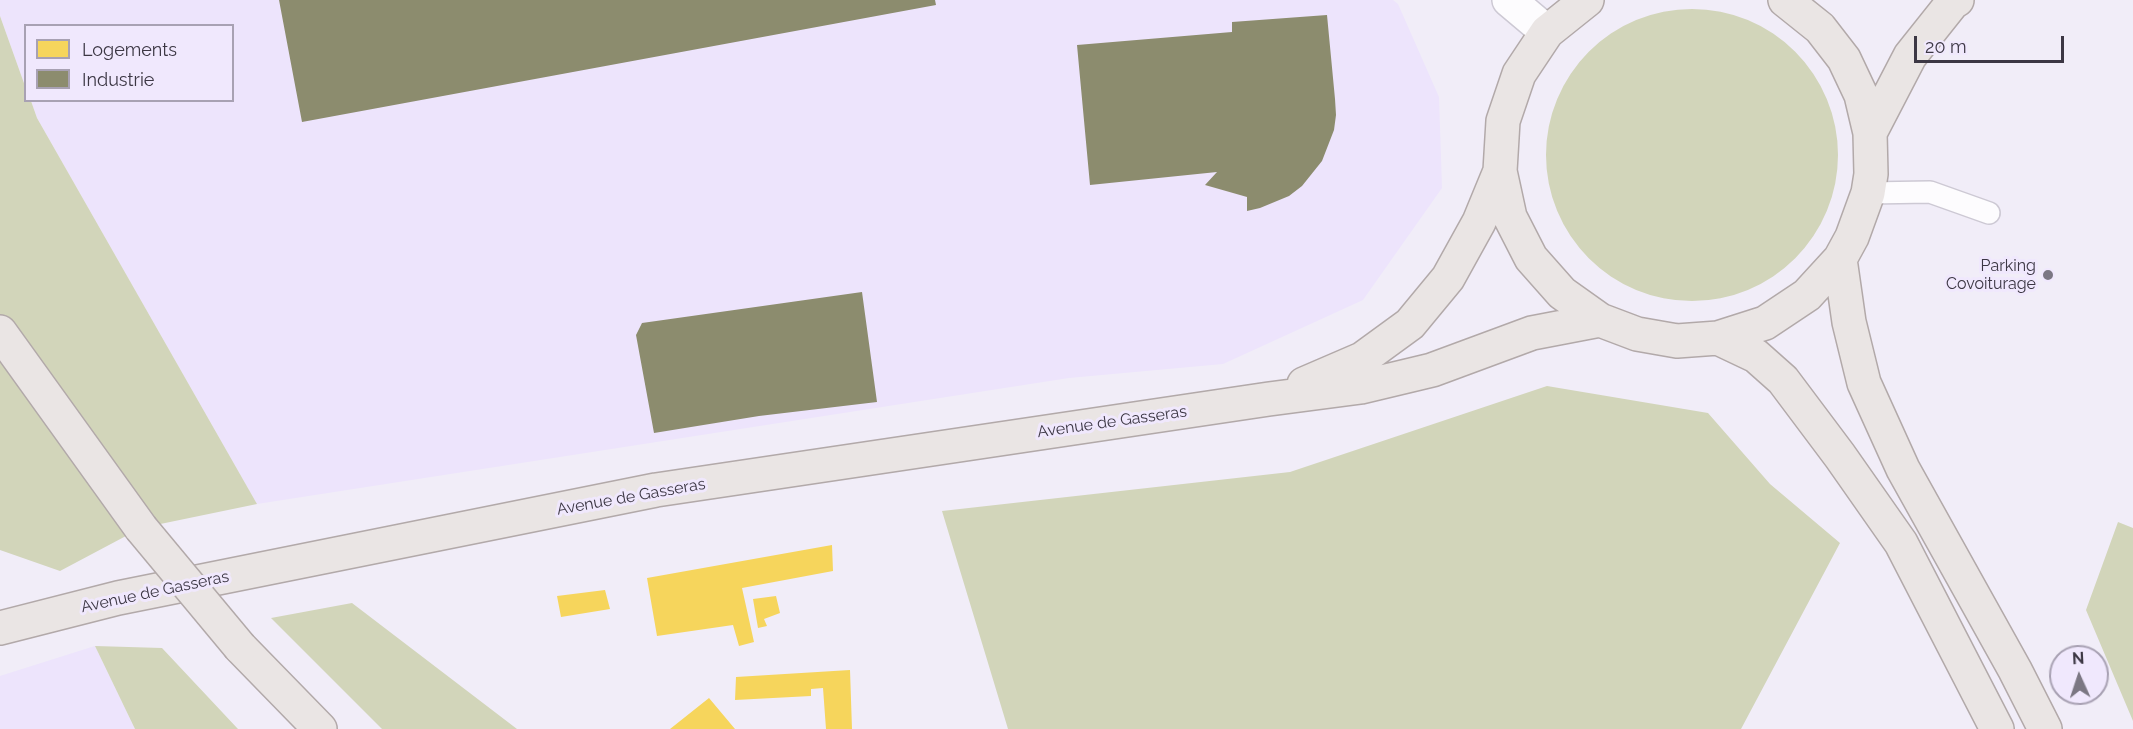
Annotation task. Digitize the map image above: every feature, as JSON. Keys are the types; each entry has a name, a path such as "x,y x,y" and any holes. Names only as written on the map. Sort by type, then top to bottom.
{"main road":[{"path":"1587,0 1547,32 1519,74 1503,121 1500,171 1510,217 1531,258 1562,293 1600,320 1637,334 1677,341 1718,338 1765,323 1807,296 1840,259 1852,237 1868,193 1871,174 1870,133 1861,95 1844,59 1820,28 1785,0"},
{"path":"1870,133 1910,56 1957,0"},
{"name":"Avenue de Gasseras","path":"1269,399 1362,359 1410,324 1448,278 1479,222 1500,171"},
{"path":"1840,259 1849,322 1864,383 1903,469 2015,670 2045,729"},
{"name":"Avenue de Gasseras","path":"0,628 118,598 656,490 1361,387 1432,370 1532,333 1600,320"},
{"path":"0,332 141,528 240,647 320,729"},
{"path":"1718,338 1756,356 1783,380 1840,456 1901,543 1997,729"}],"street":[{"path":"1509,0 1547,32"}],"lane":[{"path":"1868,193 1930,192 1989,213"}],"shaded area":[{"path":"0,0 1393,0 1398,4 1439,97 1442,188 1363,300 1223,364 1069,378 257,504 37,118 31,102 234,102 234,24 24,24 24,83 0,16"},
{"path":"95,646 135,729 0,729 0,676"}],"green space":[{"path":"1678,9 1706,9 1734,15 1761,26 1796,51 1814,74 1827,99 1836,126 1838,155 1836,184 1827,211 1814,236 1796,259 1761,284 1734,295 1706,301 1678,301 1650,295 1623,284 1588,259 1563,224 1552,197 1546,169 1546,141 1552,113 1563,86 1588,51 1623,26 1650,15"},
{"path":"0,16 24,83 24,102 31,102 37,118 257,504 141,528 60,571 0,550"},
{"path":"1547,386 1708,413 1770,484 1840,543 1741,729 1008,729 942,511 1290,472"},
{"path":"2118,522 2133,528 2133,721 2109,664 2109,645 2101,645 2086,610"},
{"path":"352,603 517,729 382,729 271,618"},
{"path":"95,646 162,648 238,729 135,729"}],"building: Logements":[{"path":"832,545 833,571 742,588 754,642 739,646 733,625 657,636 647,578"},
{"path":"605,590 610,609 561,617 557,596"},
{"path":"776,596 780,613 764,619 767,626 758,628 753,599"},
{"path":"850,670 852,729 826,729 823,688 811,689 811,696 735,700 736,677"},
{"path":"709,698 735,729 670,729"}],"building: Industrie":[{"path":"279,0 935,0 936,5 302,122"},
{"path":"1327,15 1336,115 1334,130 1322,161 1302,186 1289,196 1247,211 1247,197 1205,185 1217,172 1090,185 1077,45 1232,32 1232,22"},
{"path":"862,292 877,402 759,416 654,433 636,335 642,323"}],"place":[{"name":"Parking Covoiturage","path":"2048,275"}]}
